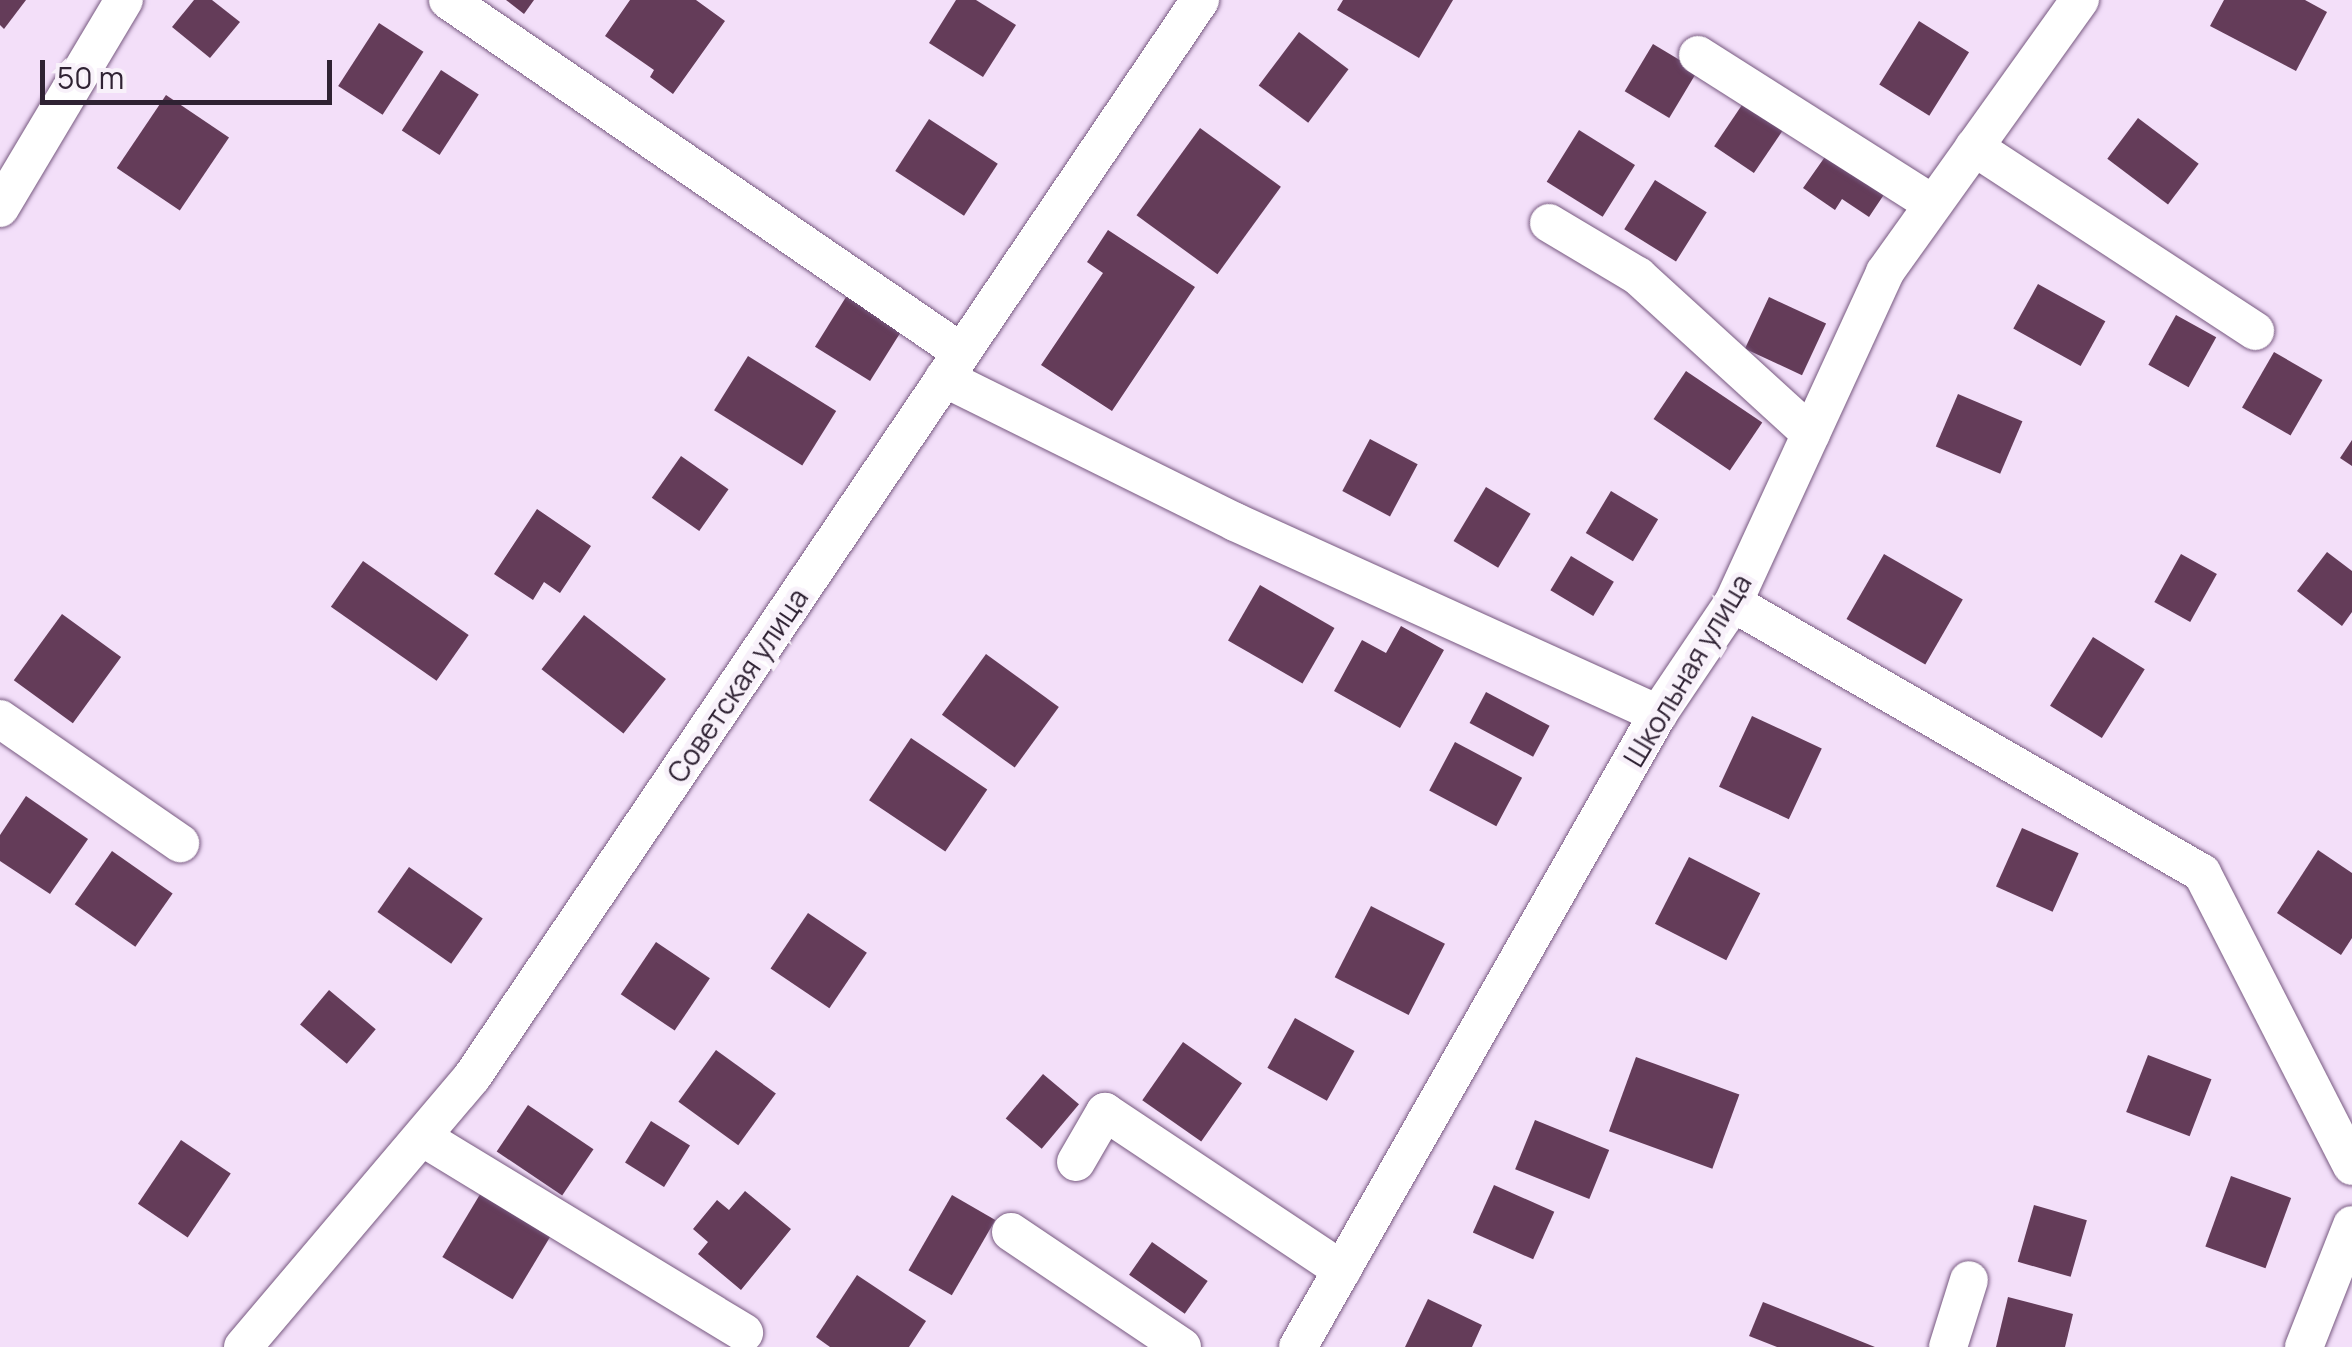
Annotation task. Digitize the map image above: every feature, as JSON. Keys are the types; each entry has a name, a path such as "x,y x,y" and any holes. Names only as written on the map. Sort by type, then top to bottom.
{"street":[{"path":"0,208 124,0"},
{"path":"448,0 953,365 1235,522 1658,714"},
{"name":"Советская улица","path":"244,1347 472,1078 1200,0"},
{"name":"Школьная улица","path":"1298,1347 1658,714 1733,603 1885,272 2080,0"},
{"path":"1698,55 1934,204"},
{"path":"1974,147 2256,331"},
{"path":"1549,223 1638,276 1810,434"},
{"path":"1733,603 2202,873 2352,1166"},
{"path":"0,719 180,843"},
{"path":"1076,1162 1105,1112 1342,1270"},
{"path":"422,1137 744,1332"},
{"path":"2304,1347 2352,1225"},
{"path":"1011,1232 1182,1347"},
{"path":"1948,1347 1968,1280"}],"building":[{"path":"0,0 26,0 4,29 0,25"},
{"path":"194,0 212,0 240,22 210,58 172,27"},
{"path":"506,0 534,0 524,14"},
{"path":"630,0 696,0 725,21 673,94 650,77 654,70 605,36"},
{"path":"956,0 976,0 1016,25 983,77 929,43"},
{"path":"1343,0 1453,0 1419,58 1337,10"},
{"path":"2224,0 2305,0 2327,12 2296,71 2210,26"},
{"path":"1919,21 1969,52 1929,116 1879,85"},
{"path":"379,23 423,52 383,115 338,86"},
{"path":"1299,32 1349,69 1308,123 1259,86"},
{"path":"1653,44 1698,71 1669,118 1625,91"},
{"path":"441,70 479,95 440,155 402,130"},
{"path":"166,95 229,137 180,210 117,168"},
{"path":"1746,99 1786,126 1754,173 1714,146"},
{"path":"2138,118 2199,164 2168,204 2107,159"},
{"path":"929,119 998,164 964,216 895,171"},
{"path":"1200,128 1281,187 1217,274 1137,215"},
{"path":"1579,130 1635,165 1603,217 1547,182"},
{"path":"1834,144 1891,184 1869,217 1842,199 1835,210 1803,188"},
{"path":"1655,180 1707,212 1676,262 1624,229"},
{"path":"1108,230 1195,287 1112,411 1041,365 1103,273 1087,262"},
{"path":"2038,284 2105,321 2081,366 2013,329"},
{"path":"851,289 906,323 870,381 815,347"},
{"path":"1769,297 1826,324 1802,375 1745,349"},
{"path":"2176,315 2216,337 2189,387 2148,365"},
{"path":"2274,352 2322,380 2290,435 2242,407"},
{"path":"748,356 836,411 802,465 714,410"},
{"path":"1686,371 1762,422 1730,471 1654,419"},
{"path":"1958,394 2022,421 2000,474 1936,446"},
{"path":"1370,439 1418,464 1390,516 1342,491"},
{"path":"2352,440 2352,466 2340,458"},
{"path":"681,456 729,489 699,531 652,498"},
{"path":"1486,487 1531,514 1498,568 1454,541"},
{"path":"1611,491 1658,519 1633,561 1586,533"},
{"path":"537,509 591,546 560,593 544,582 533,600 494,574"},
{"path":"2327,552 2352,571 2352,612 2342,626 2297,591"},
{"path":"1884,554 1963,600 1925,664 1846,619"},
{"path":"2181,554 2217,574 2190,622 2154,602"},
{"path":"1571,556 1614,582 1593,616 1550,590"},
{"path":"363,561 469,635 437,681 331,607"},
{"path":"1260,585 1334,628 1302,683 1228,640"},
{"path":"62,614 121,657 73,723 14,680"},
{"path":"584,615 666,679 623,733 542,669"},
{"path":"1401,626 1444,650 1400,728 1334,691 1362,640 1386,653"},
{"path":"2093,637 2145,669 2102,738 2050,706"},
{"path":"986,654 1059,707 1015,768 942,715"},
{"path":"1486,692 1550,726 1533,757 1470,723"},
{"path":"1752,716 1822,749 1789,819 1719,787"},
{"path":"911,738 987,789 945,852 869,800"},
{"path":"1455,742 1522,778 1496,826 1429,791"},
{"path":"26,796 88,839 50,894 0,861 0,835"},
{"path":"2022,828 2079,853 2053,912 1996,886"},
{"path":"2318,850 2352,873 2352,938 2341,955 2277,913"},
{"path":"112,851 173,893 135,947 75,904"},
{"path":"1689,857 1760,893 1726,960 1655,924"},
{"path":"409,867 483,919 451,964 377,912"},
{"path":"1371,906 1445,944 1409,1015 1335,977"},
{"path":"808,913 867,953 829,1008 771,969"},
{"path":"656,942 710,978 675,1031 621,994"},
{"path":"329,990 376,1029 347,1064 300,1024"},
{"path":"1295,1018 1354,1051 1327,1101 1267,1068"},
{"path":"1183,1042 1242,1083 1201,1141 1142,1100"},
{"path":"716,1050 776,1093 738,1145 678,1102"},
{"path":"2148,1055 2211,1079 2190,1136 2126,1112"},
{"path":"1636,1057 1739,1095 1712,1169 1609,1131"},
{"path":"1043,1074 1079,1104 1042,1149 1006,1118"},
{"path":"528,1105 593,1149 562,1196 497,1151"},
{"path":"1535,1120 1609,1150 1589,1199 1515,1169"},
{"path":"651,1121 690,1145 664,1187 625,1163"},
{"path":"181,1140 231,1174 188,1237 138,1204"},
{"path":"2231,1176 2291,1198 2265,1268 2205,1246"},
{"path":"1494,1185 1554,1212 1533,1259 1473,1233"},
{"path":"482,1191 552,1233 513,1299 442,1257"},
{"path":"745,1191 791,1229 741,1290 698,1254 708,1242 693,1229 717,1200 729,1210"},
{"path":"952,1195 995,1220 952,1295 908,1270"},
{"path":"2034,1205 2087,1220 2071,1277 2018,1262"},
{"path":"1152,1242 1208,1281 1185,1314 1129,1275"},
{"path":"857,1275 926,1321 909,1347 830,1347 816,1337"},
{"path":"2008,1297 2073,1314 2065,1347 1996,1347"},
{"path":"1428,1299 1482,1325 1472,1347 1405,1347"},
{"path":"1763,1302 1875,1347 1777,1347 1749,1336"}]}
